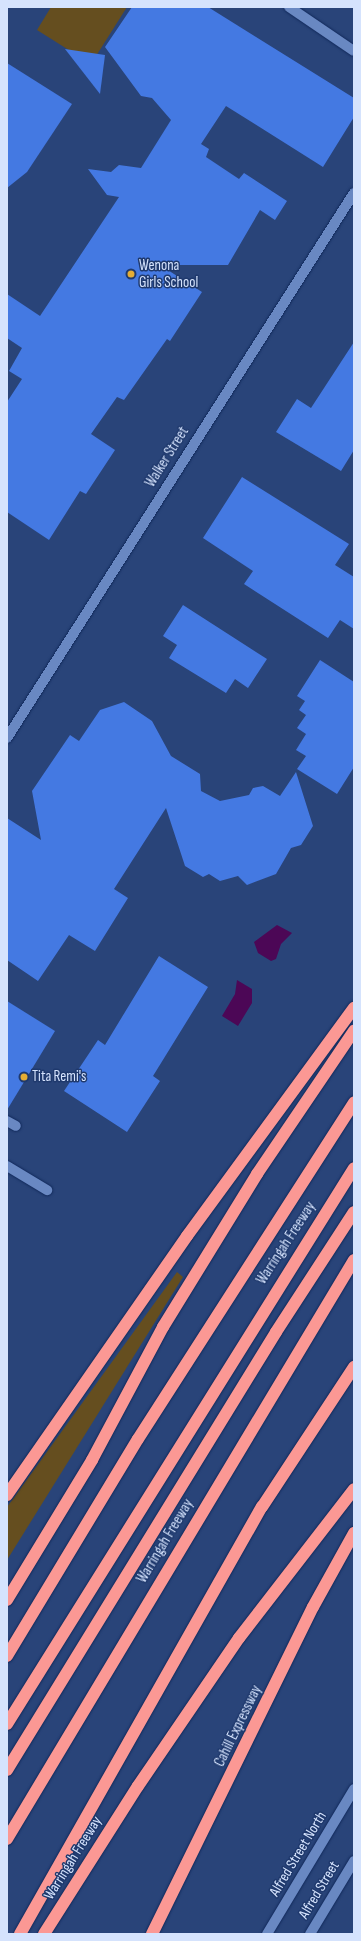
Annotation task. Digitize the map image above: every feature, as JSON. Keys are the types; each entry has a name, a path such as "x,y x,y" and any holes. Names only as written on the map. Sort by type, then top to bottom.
{"highway":[{"path":"7,1495 251,1146 354,1008"},
{"path":"7,1600 92,1460 163,1327 257,1174 354,1031"},
{"name":"Warringah Freeway","path":"7,1656 138,1439 354,1102"},
{"name":"Warringah Freeway","path":"7,1724 354,1168"},
{"name":"Warringah Freeway","path":"7,1770 276,1332 354,1212"},
{"name":"Warringah Freeway","path":"7,1839 354,1260"},
{"path":"20,1934 262,1507 354,1367"},
{"name":"Warringah Freeway","path":"44,1934 138,1786 235,1644 354,1489"},
{"name":"Cahill Expressway","path":"152,1934 313,1607 354,1533"}],"street":[{"path":"289,7 354,51"},
{"name":"Walker Street","path":"7,738 354,193"},
{"path":"7,1166 48,1190"},
{"name":"Alfred Street North","path":"267,1934 354,1789"},
{"name":"Alfred Street","path":"310,1934 354,1861"}],"shaded area":[{"path":"51,7 127,7 91,64 37,30"},
{"path":"277,925 292,933 281,944 276,959 271,961 258,953 254,942"},
{"path":"237,980 252,989 252,1003 238,1026 222,1016 235,994"},
{"path":"177,1272 183,1277 7,1560 7,1507"}],"building":[{"path":"132,7 208,7 354,98 354,117 323,167 226,106 201,144 209,149 206,157 239,179 244,173 287,201 275,220 260,210 228,265 160,265 202,292 170,341 167,339 124,400 117,397 91,434 115,450 86,494 80,491 49,540 7,512 7,402 22,379 9,371 22,348 7,338 7,294 40,316 119,197 107,195 88,169 111,172 119,165 141,168 171,120 152,98 141,96 105,47"},
{"path":"65,49 105,55 100,94"},
{"path":"7,63 72,104 27,172 7,188"},
{"path":"354,342 354,450 341,471 276,432 297,399 311,408"},
{"path":"242,477 349,544 335,565 354,577 354,629 340,620 328,638 244,584 253,571 203,538"},
{"path":"183,605 267,659 248,688 235,679 226,693 169,658 177,645 163,636"},
{"path":"320,660 354,682 354,767 337,794 297,769 306,756 296,750 306,734 297,728 306,715 299,710 305,701 297,696"},
{"path":"124,702 152,721 171,756 200,774 201,791 220,801 249,795 253,788 263,786 280,796 296,772 313,826 301,845 291,848 276,874 247,885 238,876 220,881 209,874 203,877 185,866 166,808 114,889 128,898 95,951 69,935 38,981 7,960 7,818 41,840 32,791 70,735 79,741 100,710"},
{"path":"159,956 208,987 153,1076 160,1081 127,1132 64,1091 98,1040 105,1045"},
{"path":"7,1001 55,1031 7,1110"}],"place":[{"name":"Wenona Girls School","path":"131,274"},
{"name":"Tita Remi's","path":"24,1077"}]}
